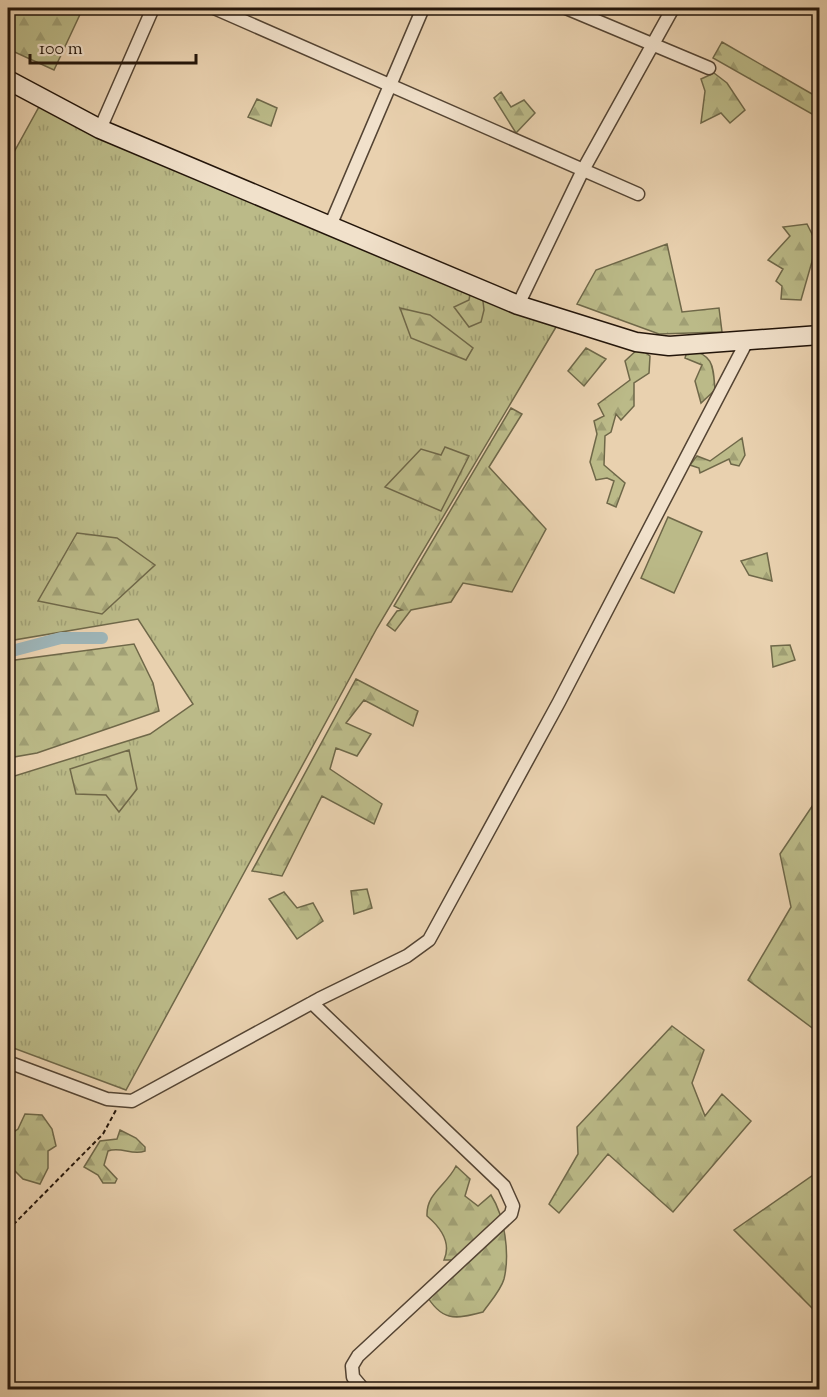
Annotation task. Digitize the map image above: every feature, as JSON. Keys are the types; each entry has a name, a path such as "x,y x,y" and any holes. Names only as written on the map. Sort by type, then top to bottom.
{"street":[{"path":"100,129 153,8"},
{"path":"214,8 638,194"},
{"path":"330,226 423,8"},
{"path":"566,8 708,68"},
{"path":"518,305 583,170 673,8"},
{"path":"8,80 100,129 518,305 636,342 669,346 819,335"},
{"path":"8,1062 120,1102 132,1101 312,1003 419,949 436,929 559,702 747,341"},
{"path":"312,1003 504,1186 513,1206 511,1214 358,1356 352,1366 353,1377 364,1389"}],"path":[{"path":"8,1230 103,1134 120,1102"}],"green space":[{"path":"15,8 83,8 54,70 8,49 8,23"},
{"path":"722,42 819,98 819,118 713,58"},
{"path":"714,73 727,83 745,110 730,123 721,113 701,123 705,91 701,79"},
{"path":"501,92 511,107 524,100 535,113 516,133 494,98"},
{"path":"45,96 559,322 377,628 126,1090 8,1046 8,778 150,734 193,704 138,619 8,641 8,163"},
{"path":"257,99 277,108 271,126 248,117"},
{"path":"807,224 817,244 801,300 781,299 782,286 776,281 783,269 768,260 790,236 783,227"},
{"path":"667,244 682,312 719,308 722,332 659,334 577,304 596,270"},
{"path":"472,283 481,284 484,310 481,322 469,327 454,307 469,300"},
{"path":"400,308 430,315 473,348 466,360 411,338"},
{"path":"586,348 606,359 584,386 568,371"},
{"path":"639,348 650,356 649,373 634,383 634,406 621,420 616,414 611,432 605,436 604,465 625,483 616,507 607,503 614,481 607,478 596,480 590,462 597,434 594,421 604,416 598,404 630,380 625,361"},
{"path":"688,348 703,354 712,368 715,390 701,403 695,381 702,365 685,358"},
{"path":"511,408 522,414 489,467 546,529 512,592 463,583 451,602 411,610 395,631 387,625 397,611 402,610 394,606"},
{"path":"742,438 745,455 739,466 731,464 729,459 700,473 699,468 690,465 697,456 710,461"},
{"path":"445,447 469,456 441,511 385,487 421,449 441,455"},
{"path":"668,517 702,532 674,593 641,578"},
{"path":"77,533 117,538 155,565 102,614 38,601"},
{"path":"767,553 772,581 749,575 741,561"},
{"path":"134,644 153,683 159,711 37,753 8,758 8,661"},
{"path":"790,645 795,660 773,667 771,646"},
{"path":"356,679 418,711 413,726 364,700 346,723 371,734 357,756 336,748 330,769 382,804 374,824 322,796 282,876 252,871"},
{"path":"129,750 137,789 119,812 106,795 76,794 70,769"},
{"path":"819,796 819,1033 748,980 791,907 780,854"},
{"path":"367,889 372,908 354,914 351,891"},
{"path":"284,892 297,908 313,903 323,921 297,939 269,899"},
{"path":"672,1026 704,1050 692,1083 705,1116 722,1094 751,1121 673,1212 608,1154 559,1213 549,1204 578,1154 577,1127"},
{"path":"25,1114 42,1115 52,1129 56,1146 48,1151 48,1168 40,1184 23,1179 8,1164 8,1136 18,1129"},
{"path":"120,1130 136,1138 145,1147 145,1151 108,1151 104,1165 117,1179 115,1183 103,1183 98,1175 84,1167 100,1141 117,1139"},
{"path":"456,1166 470,1179 465,1196 478,1206 491,1195 496,1204 505,1236 506,1269 503,1283 483,1312 456,1317 437,1309 425,1293 464,1260 444,1260 446,1241 427,1216 433,1195 448,1179"},
{"path":"819,1171 819,1315 734,1230"}],"waterway":[{"path":"8,652 61,638 102,638"}]}
